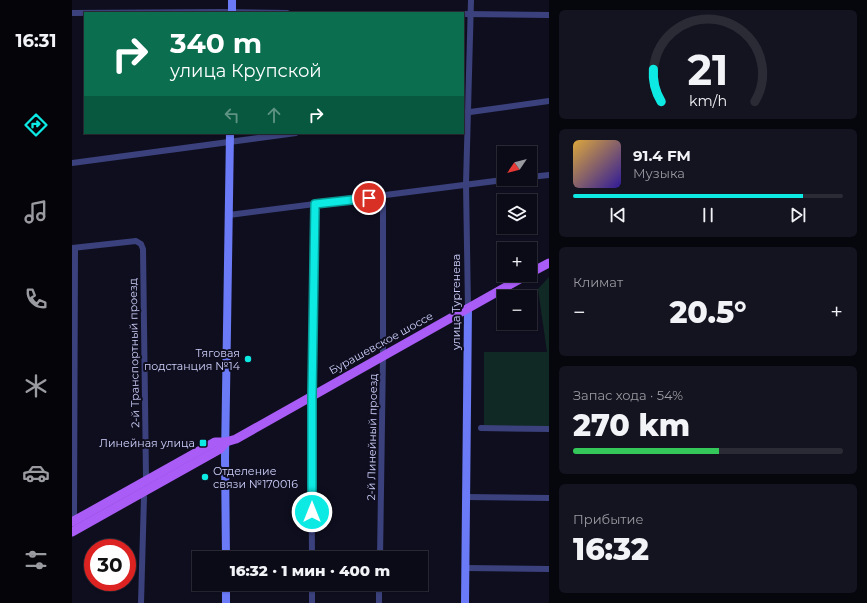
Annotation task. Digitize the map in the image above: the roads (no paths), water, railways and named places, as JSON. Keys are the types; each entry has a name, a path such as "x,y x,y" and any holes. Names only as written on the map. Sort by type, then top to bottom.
{"main road":[{"path":"537,269 549,263"},
{"name":"Бурашевское шоссе","path":"73,521 215,442 226,442 236,439 514,282"},
{"name":"Бурашевское шоссе","path":"72,532 220,449 226,442"}],"street":[{"path":"232,0 232,12"},
{"name":"улица Тургенева","path":"465,603 468,308 465,112 471,0"},
{"path":"72,13 84,13"},
{"path":"464,14 549,15"},
{"path":"465,112 549,101"},
{"path":"72,163 230,137 280,134"},
{"path":"226,551 230,137"},
{"path":"537,176 549,175"},
{"path":"229,215 497,181"},
{"name":"2-й Линейный проезд","path":"380,551 383,356 382,196"},
{"path":"312,551 312,396 315,204"},
{"name":"2-й Транспортный проезд","path":"74,248 136,242 141,244 143,249 147,480"},
{"path":"73,521 74,248"},
{"path":"481,428 549,429"},
{"path":"141,603 144,497 142,493"},
{"path":"466,497 549,498"},
{"path":"466,568 549,569"},
{"path":"226,591 226,603"},
{"path":"312,591 312,603"},
{"path":"379,591 379,603"}],"place":[{"name":"Тяговая подстанция №14","path":"248,359"},
{"name":"Линейная улица","path":"203,443"},
{"name":"Отделение связи №170016","path":"205,477"}]}
